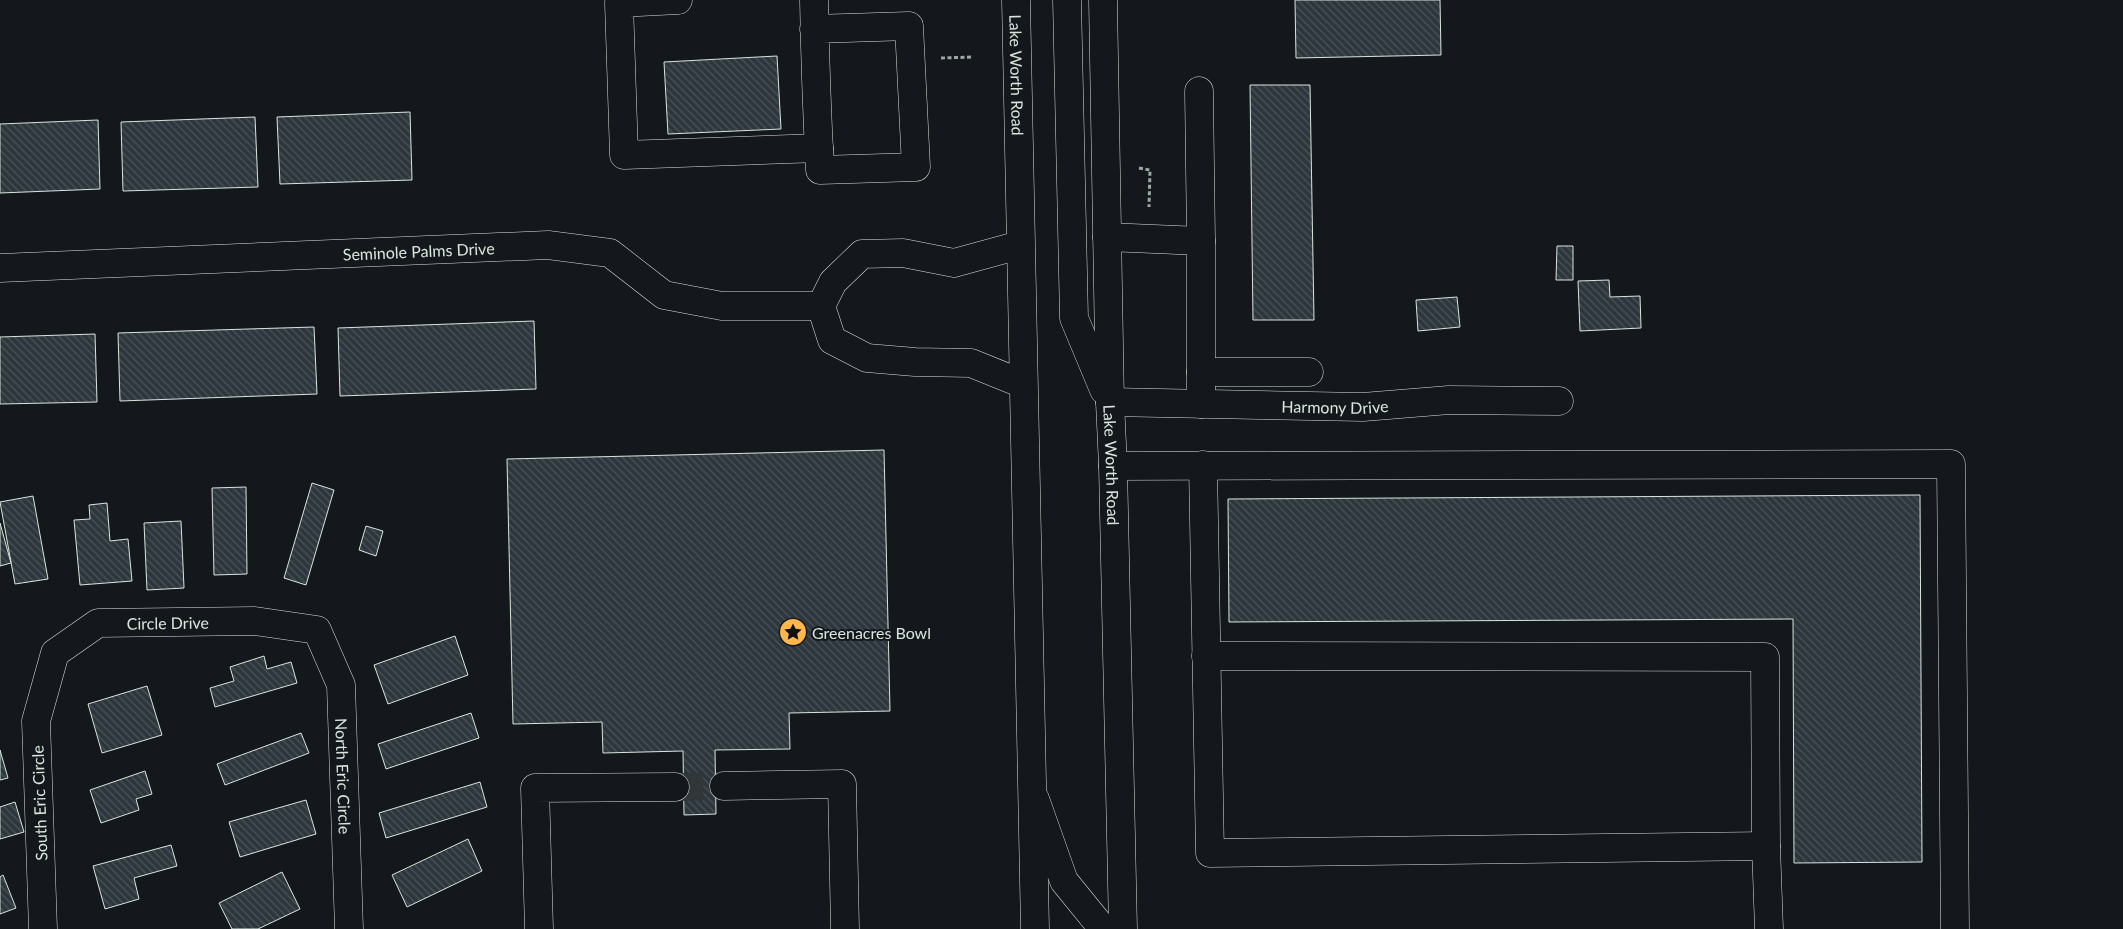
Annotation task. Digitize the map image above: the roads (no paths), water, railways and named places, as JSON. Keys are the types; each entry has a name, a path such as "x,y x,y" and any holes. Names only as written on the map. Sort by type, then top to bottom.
{"street":[{"path":"678,0 619,3 624,155 819,148"},
{"path":"814,0 814,29 820,170 916,167 909,26 814,29"},
{"name":"Lake Worth Road","path":"1016,0 1035,929"},
{"path":"1067,0 1074,318 1110,402"},
{"name":"Lake Worth Road","path":"1103,0 1110,402 1123,929"},
{"path":"1199,90 1201,404"},
{"path":"1107,237 1201,241"},
{"name":"Seminole Palms Drive","path":"0,268 548,245 610,252 664,295 722,306 821,306"},
{"path":"1020,245 954,263 903,253 862,254 833,282 821,306 832,340 867,358 915,362 971,363 1023,384"},
{"path":"1201,372 1308,372"},
{"name":"Harmony Drive","path":"1110,402 1363,407 1449,400 1559,401"},
{"path":"1113,466 1951,464 1955,929"},
{"path":"1203,466 1210,853 1766,846"},
{"name":"Circle Drive","path":"48,678 55,653 98,623 255,621 317,630"},
{"name":"North Eric Circle","path":"317,630 341,685 349,929"},
{"path":"1206,656 1764,657 1769,929"},
{"name":"South Eric Circle","path":"44,929 36,721 48,678"},
{"path":"724,786 842,784 845,929"},
{"path":"539,929 535,788 675,787"},
{"path":"1031,788 1064,881 1103,929"}],"tunnel":[{"path":"675,787 724,786"}],"place":[{"name":"Greenacres Bowl","path":"793,632"}]}
